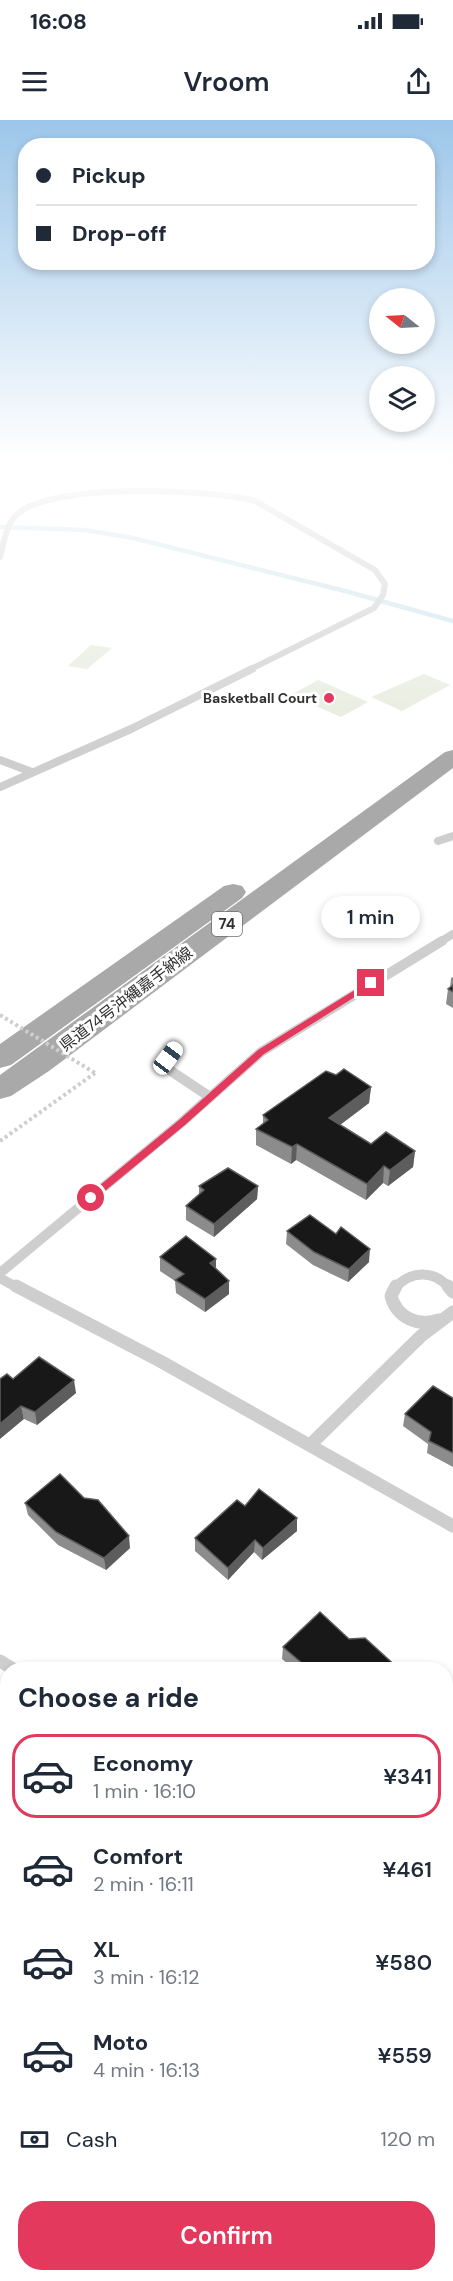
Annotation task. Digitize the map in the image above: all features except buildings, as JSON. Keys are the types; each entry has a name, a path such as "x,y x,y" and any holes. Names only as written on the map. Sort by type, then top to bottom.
{"main road":[{"name":"県道74号沖縄嘉手納線","path":"0,1059 453,733"},
{"name":"県道74号沖縄嘉手納線","path":"0,1089 38,1064 453,756"}],"lane":[{"path":"0,787 131,729 374,608 383,595 385,584 375,570 350,556"},
{"path":"0,760 32,772"},
{"path":"438,841 453,836"},
{"path":"453,934 261,1052 0,1276 160,1361 453,1526"},
{"path":"175,1048 168,1058 168,1069 210,1097"},
{"path":"452,1312 436,1322 425,1323 409,1319 397,1311 391,1298 392,1290 402,1279 411,1275 427,1274 446,1282 453,1292"},
{"path":"310,1445 421,1336 452,1312"}],"path":[{"path":"0,1015 96,1073 0,1142"}],"shaded area":[{"path":"91,645 112,648 87,669 68,666"},
{"path":"424,674 450,685 402,711 371,697"},
{"name":"Basketball Court","path":"318,680 368,702 341,717 291,695"}],"waterway":[{"path":"204,556 453,621"}],"place":[{"name":"Basketball Court","path":"329,698"}],"route":[{"path":"91,1198 261,1052 371,983"}]}
